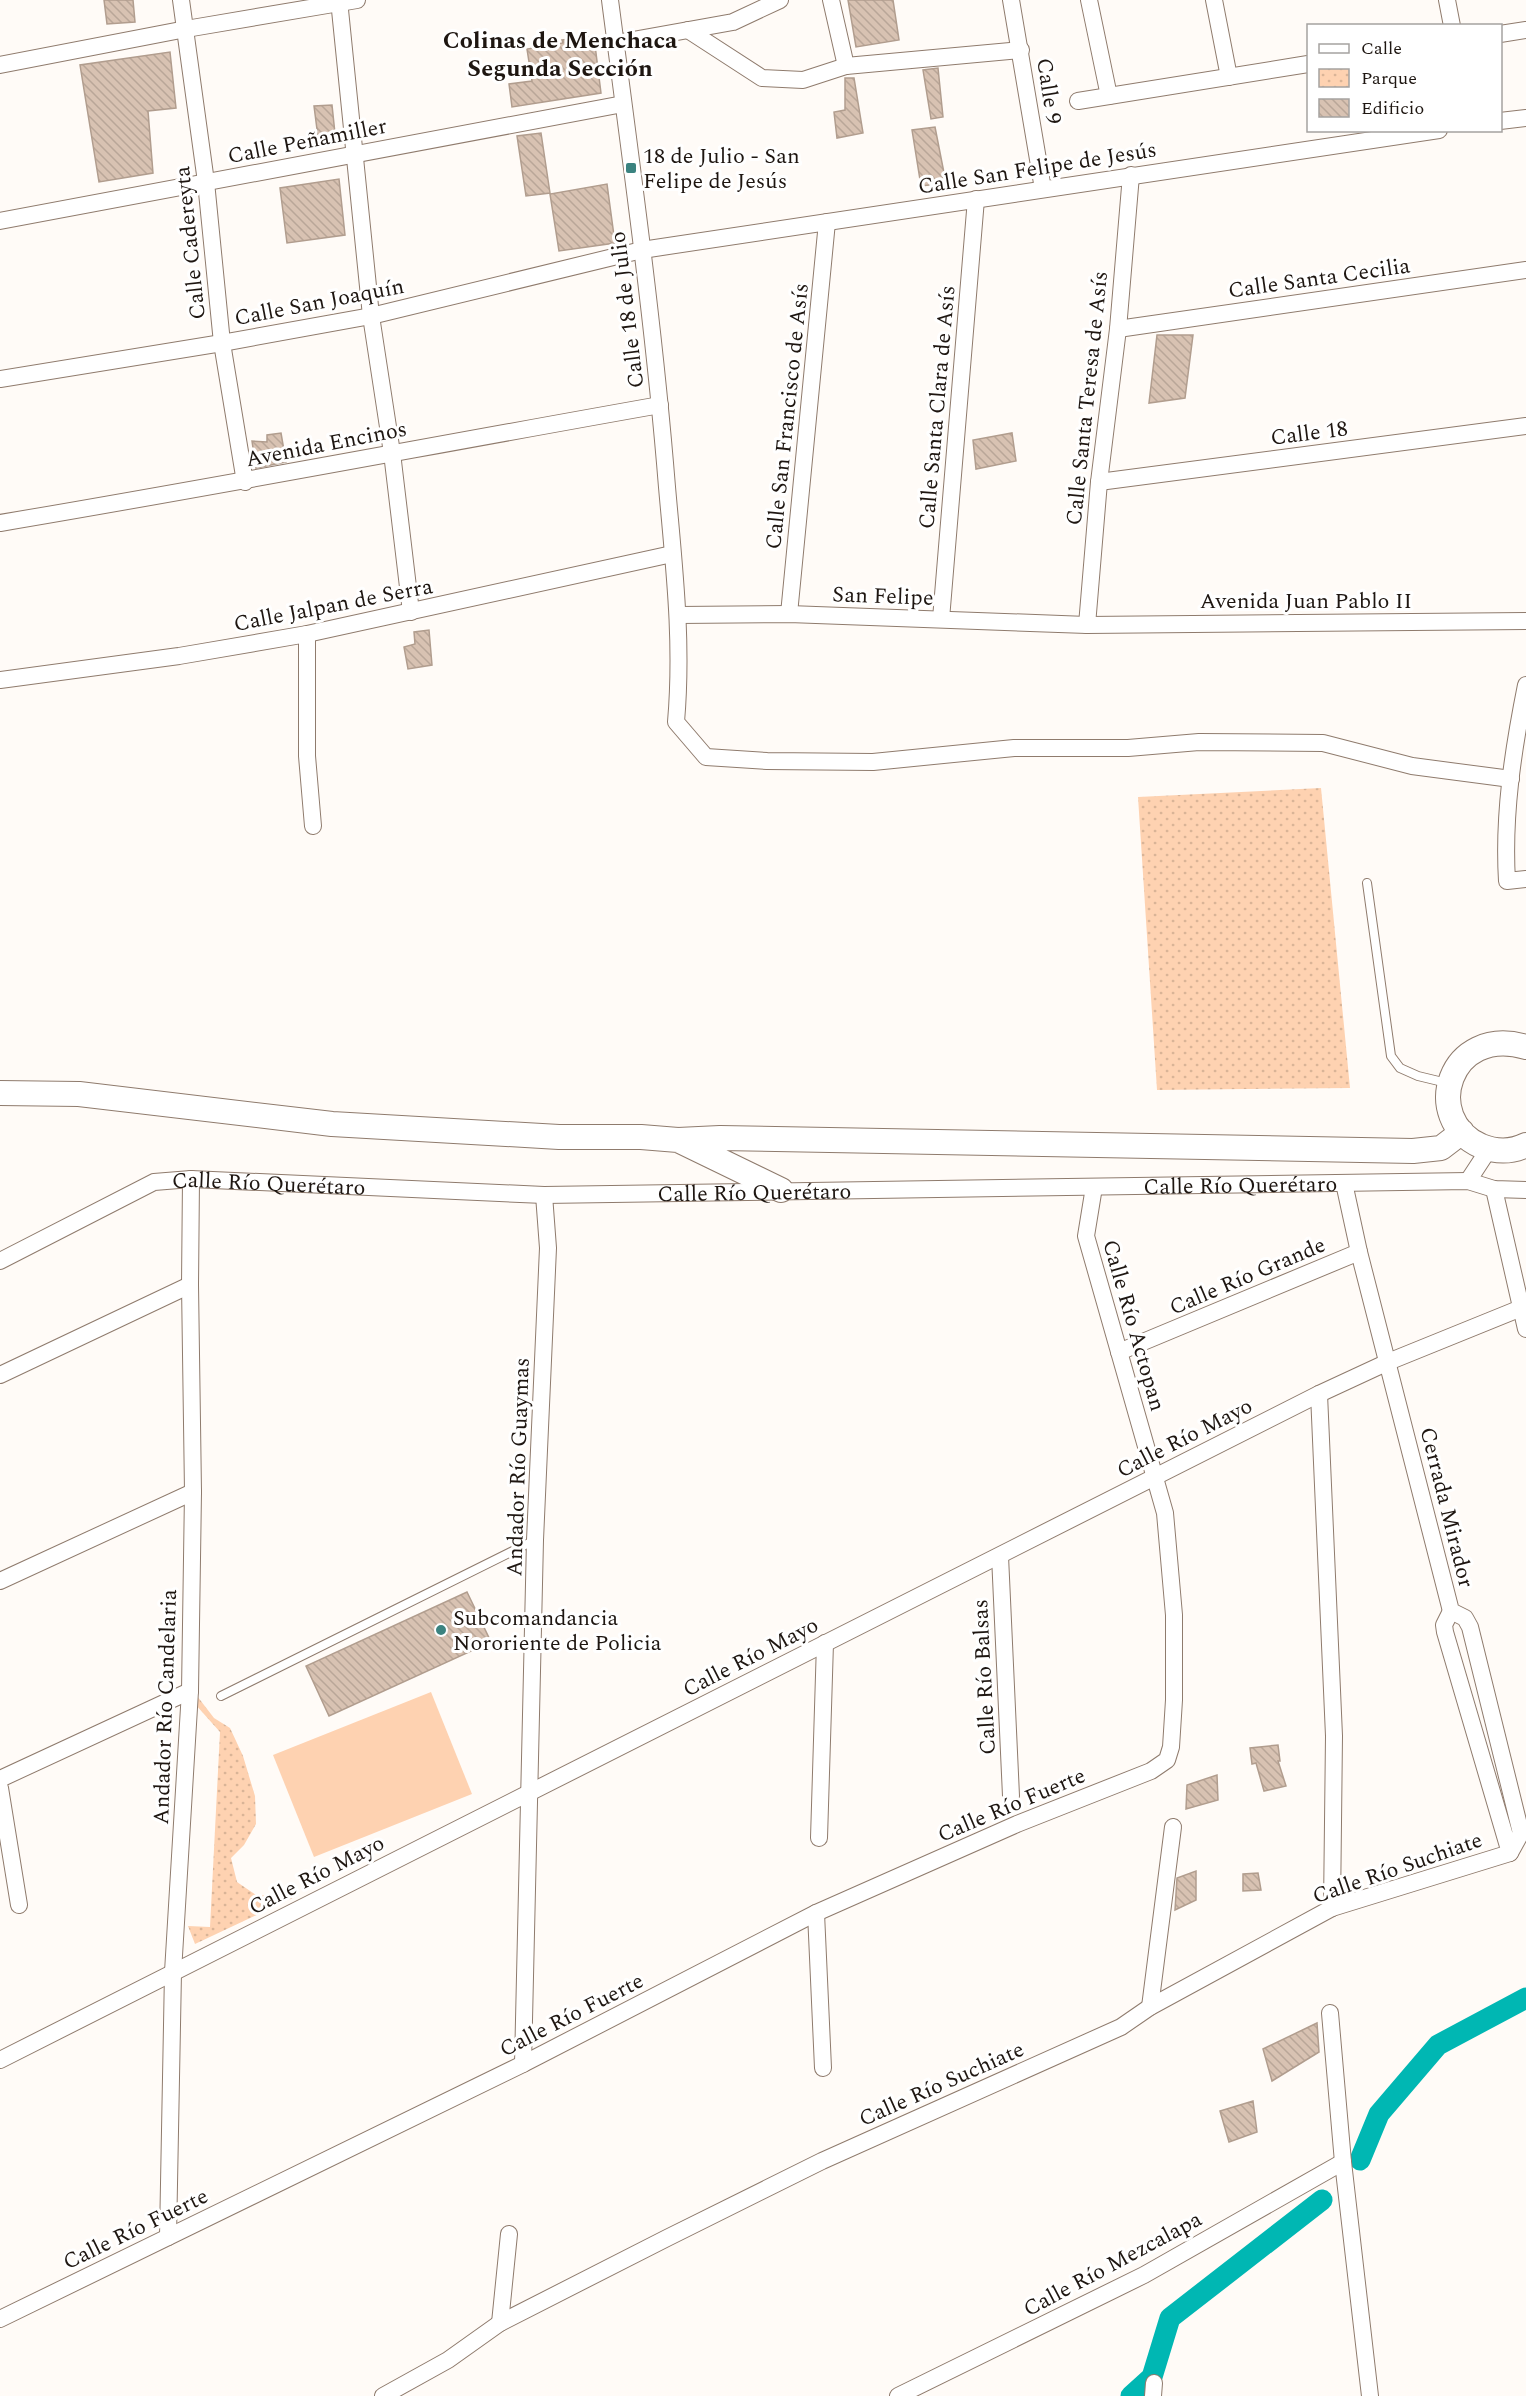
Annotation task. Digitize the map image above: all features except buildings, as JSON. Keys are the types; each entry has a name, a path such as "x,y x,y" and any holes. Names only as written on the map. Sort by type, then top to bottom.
{"main road":[{"path":"1526,1047 1510,1042 1494,1042 1479,1047 1466,1056 1456,1069 1450,1083 1449,1101 1453,1118 1462,1132 1474,1142 1489,1149 1504,1151 1526,1145"},
{"name":"Calle Río Querétaro","path":"0,1093 78,1094 332,1124 559,1137 641,1137 678,1140 720,1138 1413,1152 1441,1148 1462,1132"},
{"path":"678,1140 781,1190"}],"street":[{"name":"Calle Cadereyta","path":"182,0 206,182 222,343 244,482"},
{"path":"0,65 186,29 357,0"},
{"name":"Calle 18 de Julio","path":"610,0 660,405 679,615 680,675 676,722 706,757 767,761 873,762 1014,748 1128,748 1199,742 1323,743 1412,766 1510,779"},
{"path":"616,43 733,22 780,0"},
{"path":"831,0 846,66"},
{"name":"Calle 9","path":"1011,0 1043,189"},
{"path":"1089,0 1108,96"},
{"path":"1214,0 1229,77"},
{"path":"1448,0 1452,24"},
{"path":"339,2 371,316 392,453 411,612"},
{"path":"688,30 762,78 802,80 846,66 1021,50"},
{"path":"1502,34 1526,30"},
{"path":"1078,101 1307,64"},
{"name":"Calle Peñamiller","path":"0,221 623,104"},
{"path":"1502,122 1526,118"},
{"name":"Calle San Felipe de Jesús","path":"642,250 1425,132"},
{"name":"Calle Santa Teresa de Asís","path":"1087,625 1099,482 1118,329 1131,176"},
{"name":"Calle Santa Clara de Asís","path":"941,619 976,199"},
{"name":"Calle San Francisco de Asís","path":"789,614 827,222"},
{"name":"Calle San Joaquín","path":"0,379 371,316 642,250"},
{"name":"Calle Santa Cecilia","path":"1118,329 1526,270"},
{"name":"Avenida Encinos","path":"0,523 244,482 660,405"},
{"name":"Calle 18","path":"1099,482 1526,426"},
{"name":"Calle Jalpan de Serra","path":"0,680 179,656 307,634 672,554"},
{"name":"San Felipe","path":"679,615 789,614 1087,625"},
{"name":"Avenida Juan Pablo II","path":"1087,625 1526,621"},
{"path":"307,634 307,756 313,826"},
{"path":"1526,685 1510,779 1504,841 1507,881 1526,879"},
{"path":"1468,1181 1489,1149"},
{"name":"Calle Río Querétaro","path":"0,1261 154,1182 191,1179 544,1195 1468,1181 1494,1189 1526,1190"},
{"name":"Andador Río Candelaria","path":"168,2237 173,1972 190,1690 193,1492 191,1179"},
{"name":"Cerrada Mirador","path":"1344,1183 1359,1252 1451,1611 1465,1618 1470,1627 1524,1831"},
{"name":"Calle Río Actopan","path":"1094,1187 1086,1236 1165,1513 1173,1615 1174,1700 1171,1747 1167,1760"},
{"path":"1494,1189 1523,1307 1526,1329"},
{"name":"Andador Río Guaymas","path":"522,2064 535,1540 548,1248 544,1195"},
{"name":"Calle Río Grande","path":"1119,1352 1359,1252"},
{"path":"0,1375 190,1285"},
{"name":"Calle Río Mayo","path":"0,2060 1319,1394 1388,1362 1523,1307"},
{"path":"1319,1394 1335,1736 1332,1908"},
{"path":"0,1581 193,1492"},
{"name":"Calle Río Balsas","path":"1000,1556 1011,1796"},
{"path":"1451,1611 1444,1626 1445,1632 1510,1853"},
{"path":"819,1838 825,1643"},
{"path":"0,1779 190,1690"},
{"name":"Calle Río Fuerte","path":"0,2319 522,2064 816,1913 1017,1824 1151,1771 1167,1760"},
{"path":"0,1788 19,1905"},
{"path":"1150,2007 1173,1827"},
{"name":"Calle Río Suchiate","path":"383,2396 438,2366 500,2323 822,2161 1121,2027 1150,2007 1332,1908 1510,1853 1524,1831"},
{"path":"816,1913 823,2068"},
{"path":"1330,2013 1343,2162 1370,2396"},
{"name":"Calle Río Mezcalapa","path":"898,2396 1144,2274 1343,2162"},
{"path":"500,2323 509,2234"}],"lane":[{"path":"1367,883 1391,1056 1400,1068 1418,1076 1450,1083"},
{"path":"221,1696 535,1540"}],"green space":[{"path":"1321,788 1350,1088 1157,1090 1138,797"},
{"path":"194,1692 214,1718 230,1728 243,1756 255,1796 256,1824 244,1845 231,1858 237,1882 256,1895 295,1897 195,1944 188,1926 210,1927 220,1732 195,1704"},
{"path":"431,1692 472,1794 314,1857 273,1755"}],"waterway":[{"path":"1360,2160 1379,2114 1438,2045 1526,1998"},
{"path":"1131,2396 1152,2377 1170,2318 1322,2200"}],"place":[{"name":"18 de Julio - San Felipe de Jesús","path":"631,168"},
{"name":"Subcomandancia Nororiente de Policia","path":"441,1630"}],"district":[{"name":"Colinas de Menchaca Segunda Sección","path":"560,54"}]}
